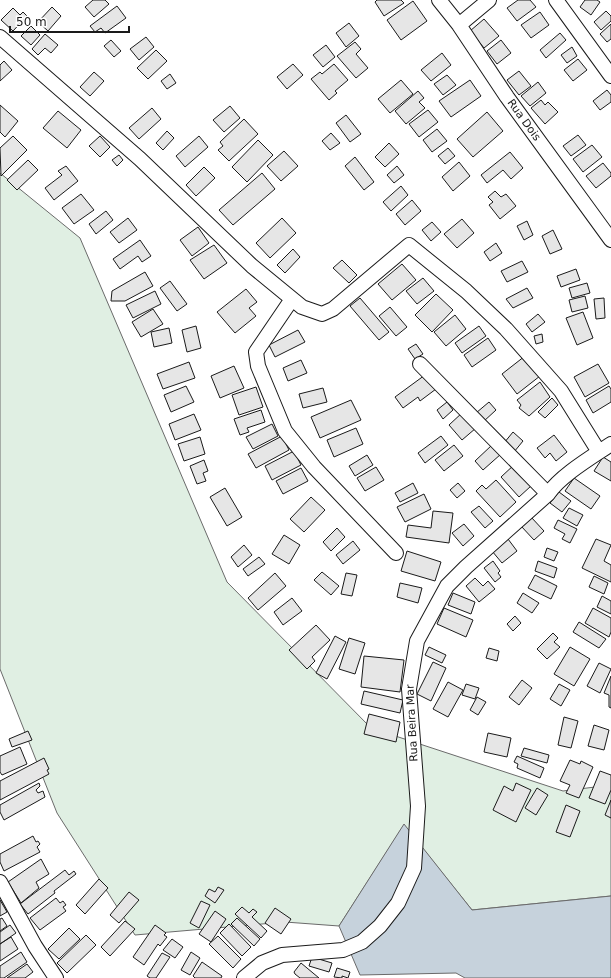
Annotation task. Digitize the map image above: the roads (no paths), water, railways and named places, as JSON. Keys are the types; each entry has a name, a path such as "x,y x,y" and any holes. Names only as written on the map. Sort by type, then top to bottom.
{"street":[{"name":"Rua Dois","path":"439,0 459,25 507,97 611,240"},
{"path":"459,25 489,0"},
{"path":"556,0 611,76"},
{"path":"0,36 140,159 252,266 302,307 322,314 333,309 409,245 466,291 506,329 560,391 599,452"},
{"path":"292,299 256,352 258,366 285,431 314,467 396,553"},
{"path":"420,364 548,494"},
{"name":"Rua Beira Mar","path":"244,978 262,963 282,955 343,950 362,942 380,926 398,903 414,868 418,806 408,689 417,641 447,586 466,567 548,494 552,487 611,444"},
{"path":"0,882 35,946 56,978"}]}
